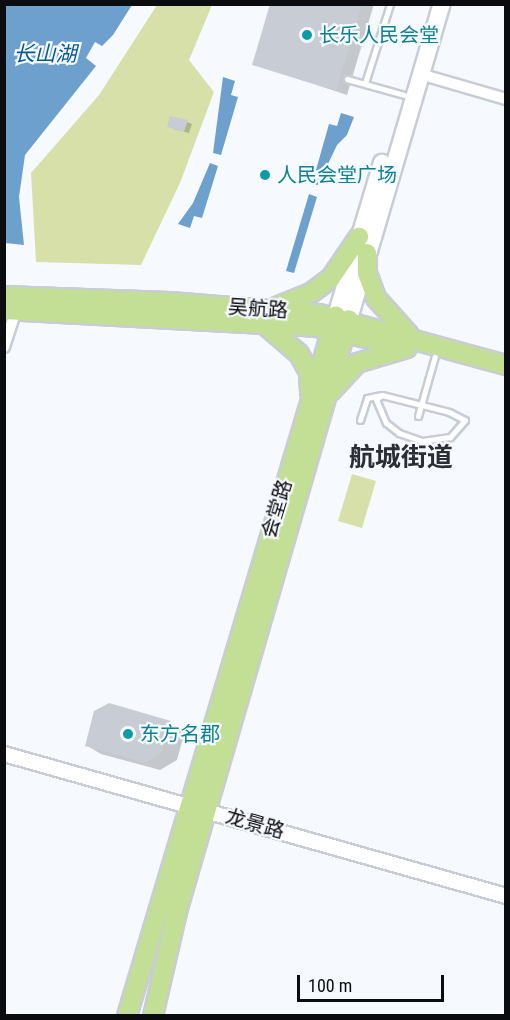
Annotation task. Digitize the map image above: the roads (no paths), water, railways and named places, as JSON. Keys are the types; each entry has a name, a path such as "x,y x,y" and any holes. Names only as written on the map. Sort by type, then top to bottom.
{"main road":[{"name":"会堂路","path":"127,1016 198,808 328,395 358,237 432,4"},
{"name":"会堂路","path":"153,1016 198,808 310,401 367,253 442,4"},
{"path":"310,401 309,372 304,361 265,317 324,284 358,237"},
{"path":"328,395 357,363 409,342 376,298 367,273 367,253"},
{"name":"吴航路","path":"4,296 340,324 506,365"},
{"name":"吴航路","path":"10,311 265,317"},
{"name":"吴航路","path":"409,342 435,356 506,376"}],"street":[{"path":"420,74 506,99"},
{"path":"4,347 10,311"},
{"name":"龙景路","path":"4,754 506,896"}],"lane":[{"path":"365,84 390,4"},
{"path":"347,79 404,95"},
{"path":"418,416 435,356"},
{"path":"360,420 367,398 382,394 421,404 465,420 450,437 423,441 399,433 386,423 376,399 382,394"}],"water":[{"name":"长山湖","path":"4,5 132,5 113,35 102,46 95,42 86,58 96,66 25,155 19,197 24,245 5,243"},
{"path":"223,77 235,81 231,95 238,97 221,155 213,153"},
{"path":"341,113 354,117 347,135 337,145 318,185 312,184 329,124 337,126"},
{"path":"210,163 218,166 202,218 194,216 190,228 178,224 193,203"},
{"path":"309,194 317,197 294,273 286,271"}],"place":[{"name":"长乐人民会堂","path":"307,35"},
{"name":"人民会堂广场","path":"265,175"},
{"name":"东方名郡","path":"128,734"}],"district":[{"name":"航城街道","path":"401,458"}]}
